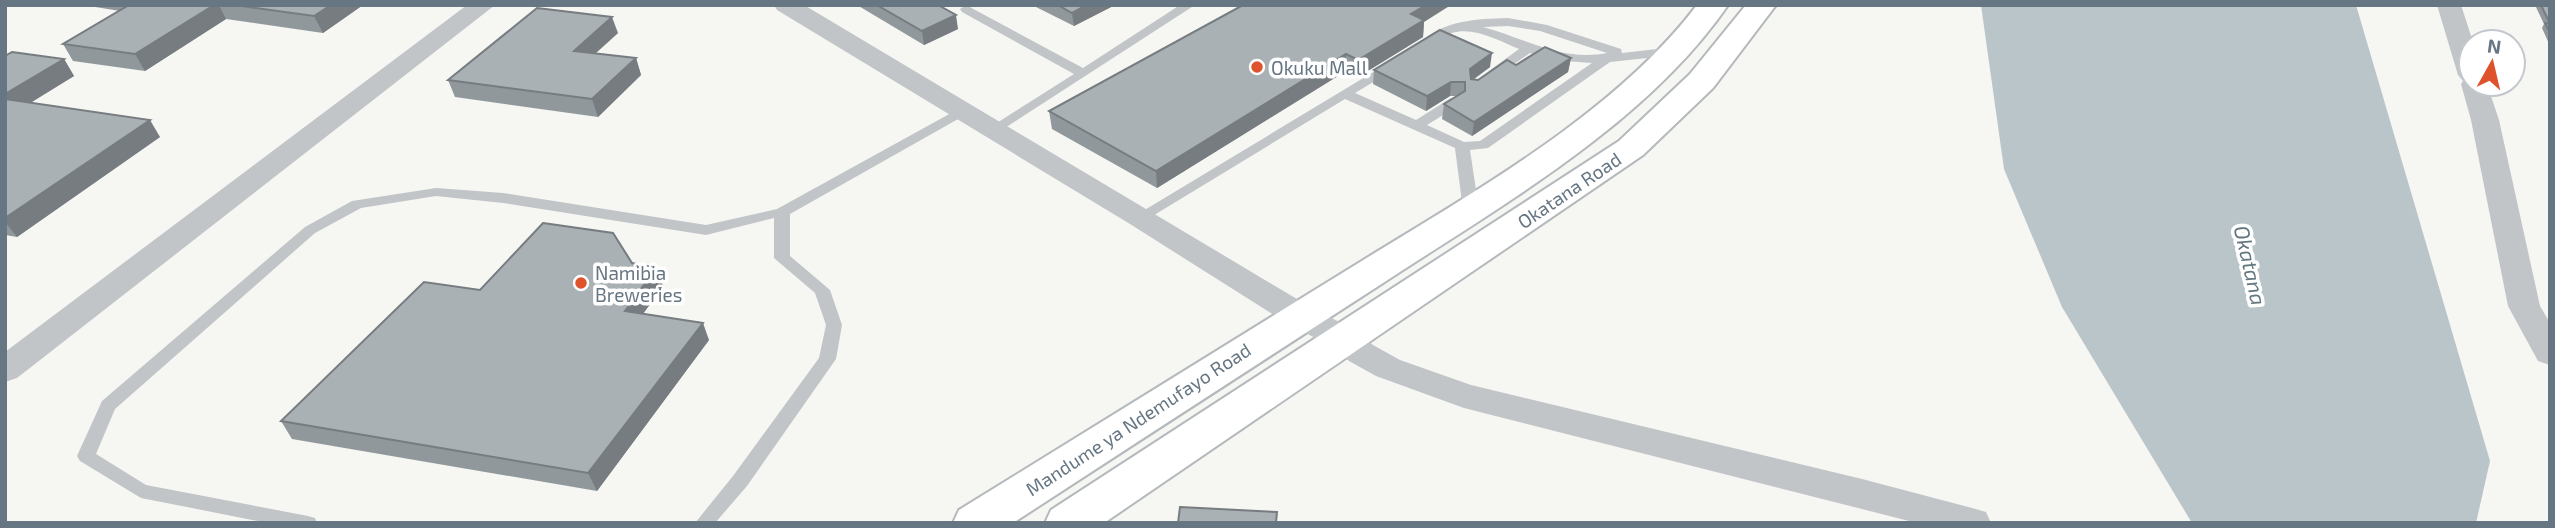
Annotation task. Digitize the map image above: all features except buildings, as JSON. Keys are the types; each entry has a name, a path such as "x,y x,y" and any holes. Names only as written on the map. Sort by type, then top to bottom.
{"main road":[{"name":"Okatana Road","path":"1300,316 1472,210 1579,135 1642,85 1678,50 1713,5"},
{"name":"Okatana Road","path":"1345,339 1632,148 1708,76 1731,50 1761,5"},
{"name":"Mandume ya Ndemufayo Road","path":"976,523 1300,316"},
{"path":"1068,523 1345,339"}],"street":[{"path":"5,370 483,5"},
{"path":"786,5 1141,217 1300,316 1345,339 1361,353 1388,368 1464,396 1962,521"},
{"path":"2449,5 2457,30"},
{"path":"2478,98 2524,306 2546,343"}],"lane":[{"path":"994,131 1189,5"},
{"path":"966,9 1082,73"},
{"path":"1141,217 1448,30 1489,21 1532,23 1631,56"},
{"path":"1460,27 1475,29 1551,55 1608,57 1678,50"},
{"path":"1486,80 1529,48"},
{"path":"1345,94 1462,146 1483,145 1608,57"},
{"path":"1416,126 1457,100"},
{"path":"308,523 141,491 86,456 108,405 310,230 357,204 436,192 503,198 706,230 782,212 962,111"},
{"path":"1462,146 1472,210"},
{"path":"704,523 740,481 827,359 834,325 822,290 782,258 782,212"}],"water":[{"name":"Okatana","path":"1981,5 2356,5 2490,461 2476,523 2192,523 2062,307 2004,169"}],"place":[{"name":"Okuku Mall","path":"1257,67"},
{"name":"Namibia Breweries","path":"581,283"}]}
